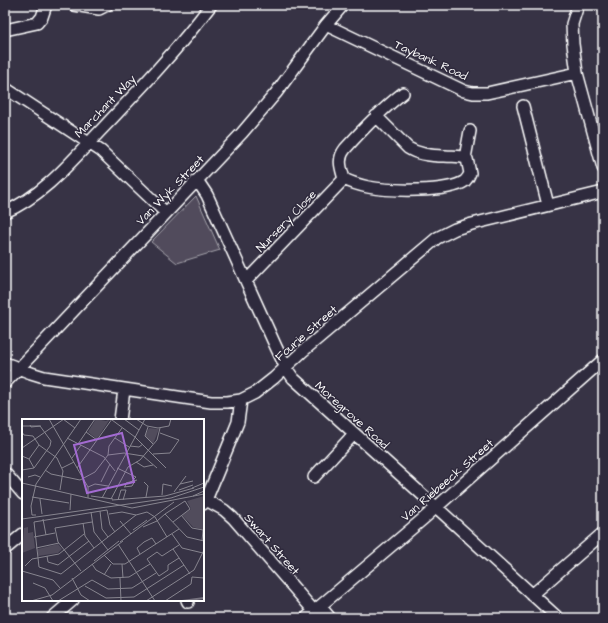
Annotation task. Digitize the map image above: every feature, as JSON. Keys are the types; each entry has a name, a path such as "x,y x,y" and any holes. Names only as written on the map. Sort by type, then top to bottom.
{"street":[{"path":"5,30 37,23 42,17 46,5"},
{"path":"74,5 99,9 107,5"},
{"name":"Marchant Way","path":"5,212 32,198 51,181 156,72 192,31 211,5"},
{"name":"Van Wyk Street","path":"5,383 242,133 264,108 326,25 343,5"},
{"path":"578,5 572,24 578,72 603,168"},
{"name":"Taybank Road","path":"326,25 464,91 473,93 498,91 578,72"},
{"path":"5,88 101,150 166,213"},
{"path":"376,116 412,151 430,155 465,158 469,162 470,169 468,178 460,184 430,190 362,186 344,179 340,161 342,153 376,116 403,93"},
{"path":"523,106 548,205"},
{"path":"465,158 470,131"},
{"name":"Nursery Close","path":"246,281 344,179"},
{"name":"Moregrove Road","path":"198,180 207,196 286,368 297,383 558,618"},
{"name":"Fourie Street","path":"5,363 44,377 124,390 211,402 241,400 260,389 286,368 303,351 436,238 466,225 603,192"},
{"name":"Van Riebeeck Street","path":"313,612 436,507 603,360"},
{"path":"120,419 124,390"},
{"path":"205,502 238,422 241,400"},
{"path":"314,477 354,434"},
{"path":"5,473 22,493"},
{"name":"Swart Street","path":"205,502 224,510 233,518 313,612 330,618"},
{"path":"532,595 603,533"},
{"path":"5,549 22,535"},
{"path":"52,618 72,601"}],"shaded area":[{"path":"196,196 220,250 177,263 151,242"}]}
